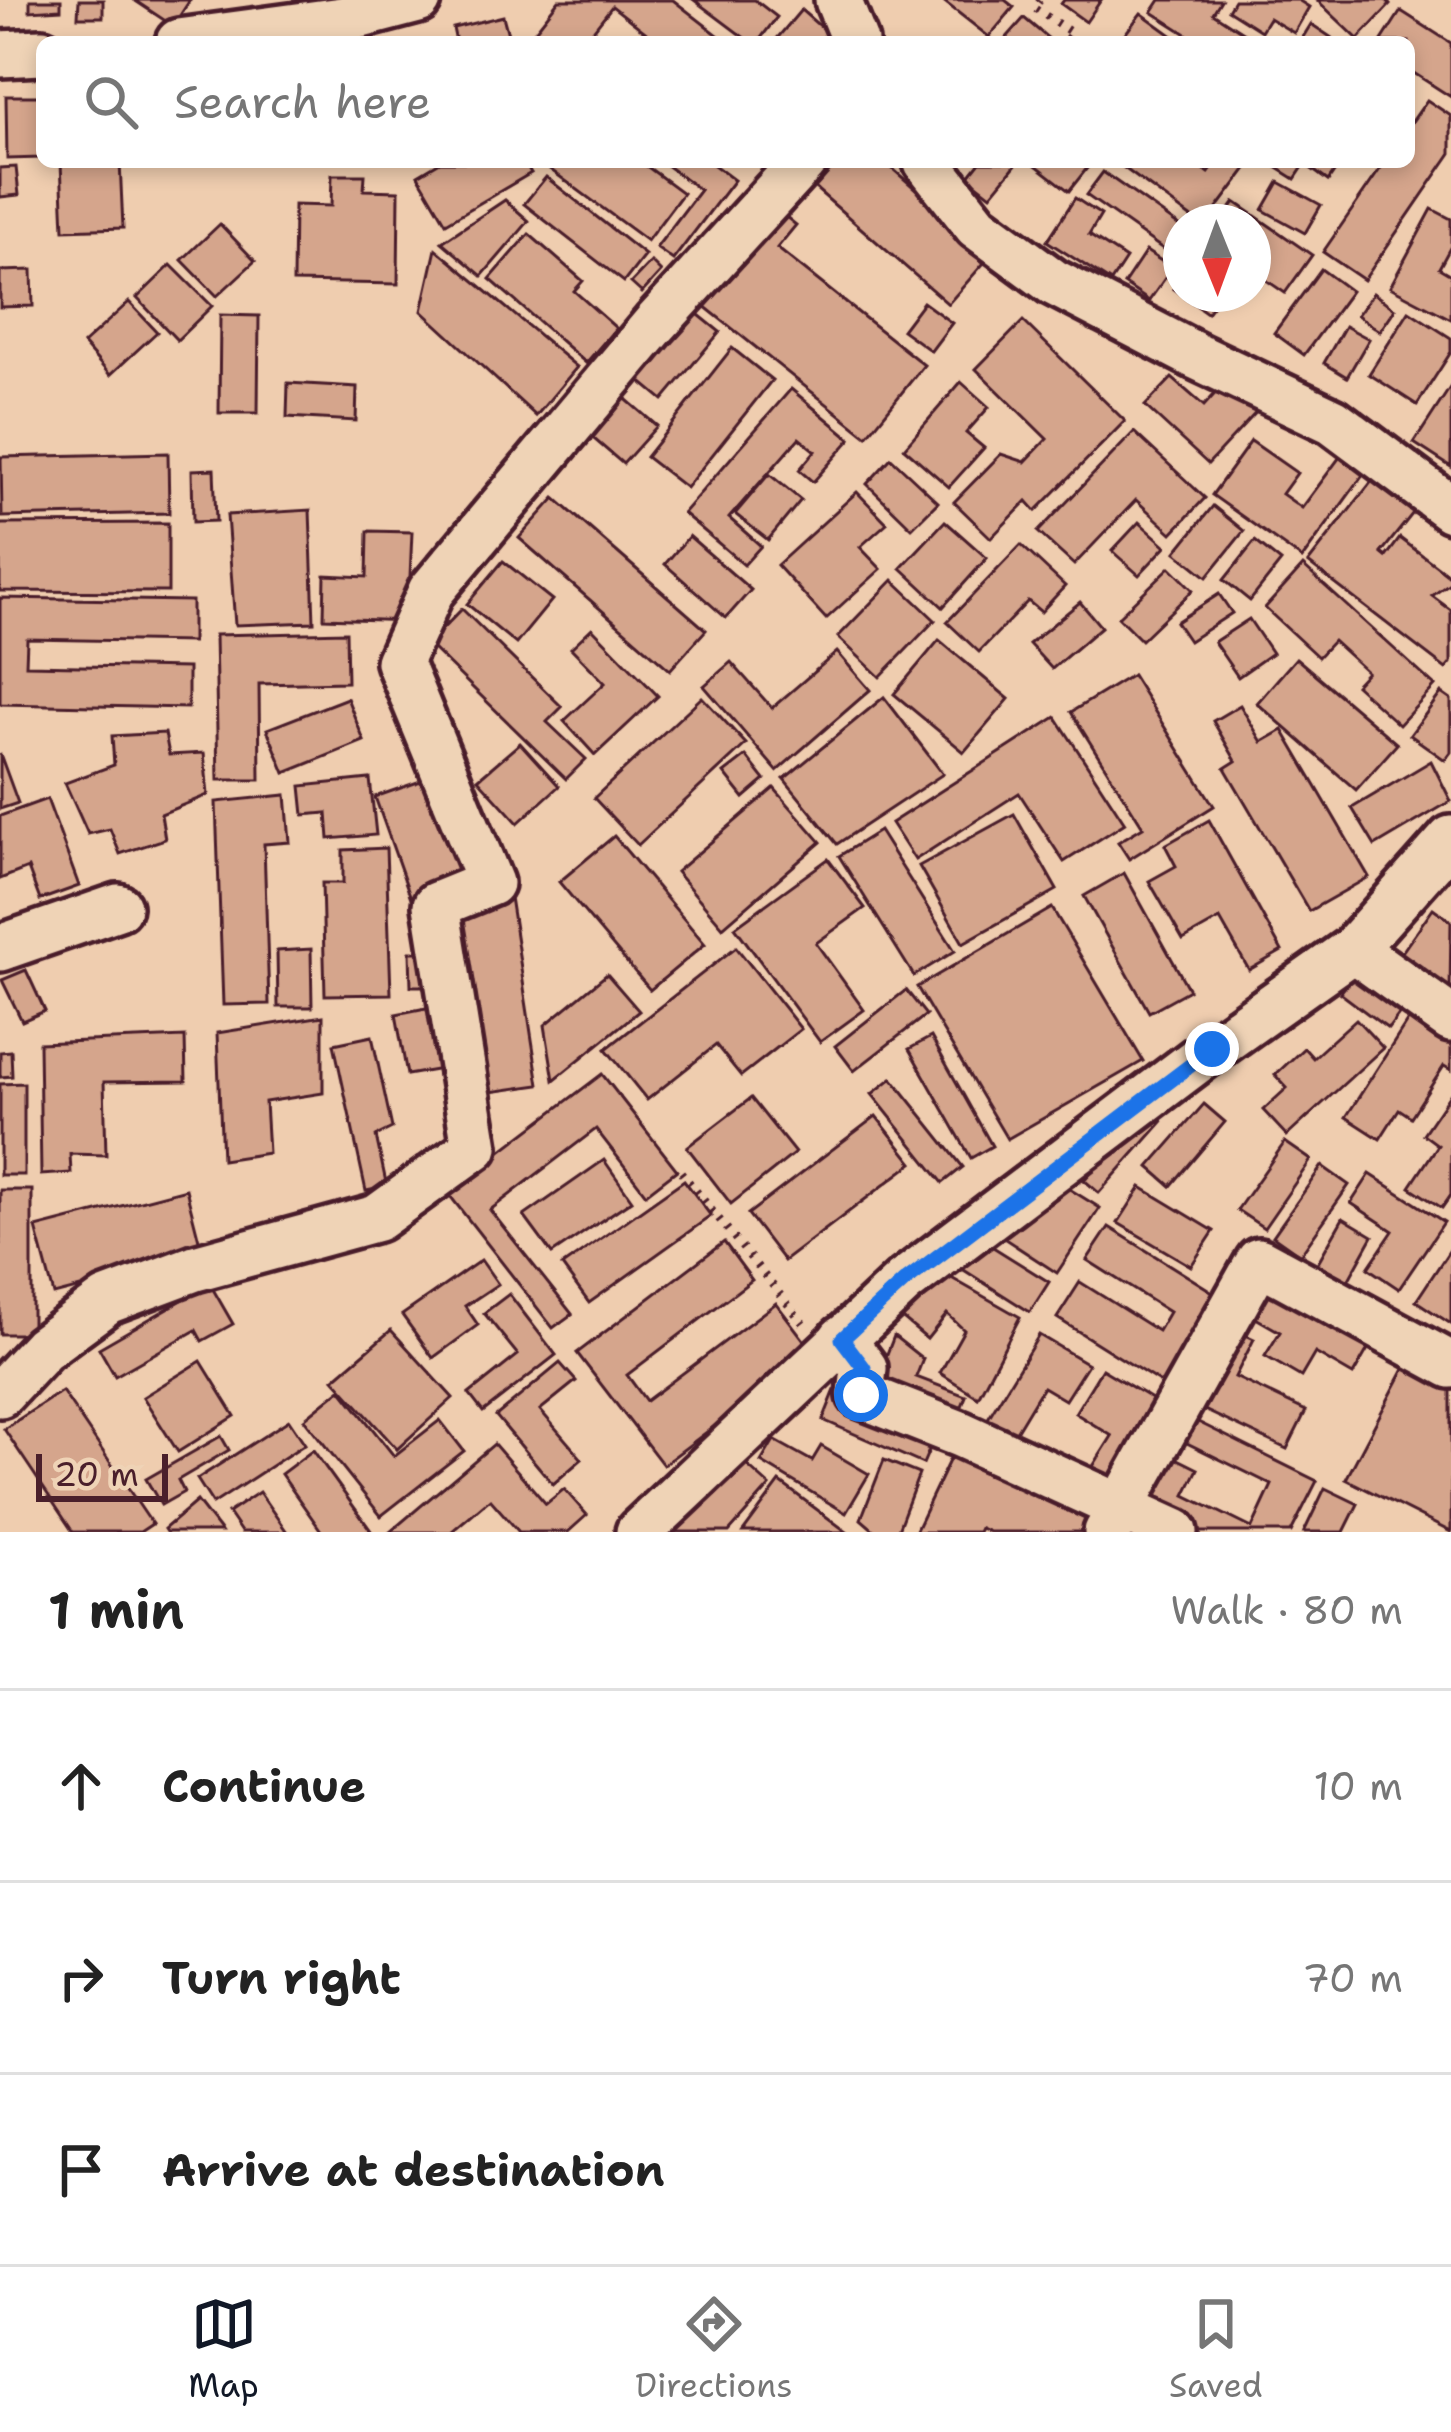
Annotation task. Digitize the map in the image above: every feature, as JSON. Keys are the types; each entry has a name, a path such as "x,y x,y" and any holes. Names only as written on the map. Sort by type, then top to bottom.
{"street":[{"path":"838,0 853,36"},
{"path":"223,36 342,20 398,2"},
{"path":"0,54 36,52"},
{"path":"0,1394 43,1348 107,1301 195,1268 377,1218 475,1147 436,904 490,883 399,662 431,591 656,324 798,168"},
{"path":"932,168 977,226 1053,282 1334,421 1451,508"},
{"path":"638,1532 904,1282 1212,1049 1353,949 1451,839"},
{"path":"0,947 118,907"},
{"path":"1353,949 1451,1019"},
{"path":"1115,1520 1259,1261 1451,1365"},
{"path":"835,1345 864,1368 861,1395 1115,1520 1175,1532"}],"path":[{"path":"1040,0 1034,8 1072,33 1069,36"},
{"path":"681,1172 835,1345"}],"building":[{"path":"30,0 61,0 61,9 30,11"},
{"path":"79,0 103,0 103,17 78,17"},
{"path":"134,0 190,0 173,26"},
{"path":"559,0 673,0 719,36 650,36 612,6 589,36 531,36"},
{"path":"694,0 755,0 777,17 763,36 742,36"},
{"path":"942,0 1005,0 1014,7 988,36"},
{"path":"1064,0 1101,0 1086,22 1061,4"},
{"path":"1160,0 1221,0 1213,13 1249,36 1190,36 1152,12"},
{"path":"1234,0 1298,0 1309,7 1294,33 1269,18 1261,31 1228,10"},
{"path":"1317,0 1386,0 1390,5 1361,36 1355,36"},
{"path":"801,10 831,36 779,36"},
{"path":"1401,11 1451,43 1451,97 1415,74 1415,36 1385,36"},
{"path":"1141,13 1173,36 1124,36"},
{"path":"503,16 508,36 455,36 453,28"},
{"path":"1024,18 1045,36 1008,36"},
{"path":"1311,24 1329,36 1304,36"},
{"path":"6,96 36,96 36,158 7,159"},
{"path":"1427,100 1451,116 1451,153 1364,280 1323,252 1381,168 1415,168 1415,117"},
{"path":"16,167 19,195 0,197 0,168"},
{"path":"61,168 120,168 123,228 64,230"},
{"path":"430,168 528,168 531,173 446,223 418,175"},
{"path":"548,168 649,168 683,193 647,241"},
{"path":"670,168 718,168 734,180 673,260 656,248 700,190"},
{"path":"833,168 892,168 991,255 948,304 815,188"},
{"path":"975,168 1013,168 991,195 968,177"},
{"path":"1040,168 1087,168 1069,191"},
{"path":"1124,168 1202,168 1209,173 1213,168 1248,168 1220,204 1173,204"},
{"path":"1278,168 1302,168 1295,179"},
{"path":"1310,168 1337,168 1328,181"},
{"path":"1103,172 1163,214 1163,249 1086,195"},
{"path":"332,175 365,175 364,190 399,191 398,284 293,282 294,205 331,206"},
{"path":"546,177 645,255 624,282 524,204"},
{"path":"1279,182 1321,205 1305,233 1271,214 1271,204 1266,204"},
{"path":"1075,198 1101,215 1089,235 1126,259 1111,282 1047,241"},
{"path":"505,200 529,221 482,276 442,242"},
{"path":"775,208 796,225 777,248 924,365 867,436 699,302"},
{"path":"1432,209 1451,219 1451,246 1439,268 1451,275 1451,319 1390,287"},
{"path":"220,224 255,261 217,296 182,260"},
{"path":"1271,227 1312,255 1285,293 1271,283"},
{"path":"529,234 583,281 574,291 616,328 586,363 490,279"},
{"path":"436,249 577,367 536,416 422,311"},
{"path":"1146,251 1163,262 1163,281 1149,301 1124,284"},
{"path":"651,262 661,272 642,293 631,283"},
{"path":"171,265 212,306 177,340 137,298"},
{"path":"1321,269 1351,291 1304,355 1274,333"},
{"path":"32,270 33,306 0,307 0,271"},
{"path":"1373,293 1395,309 1380,331 1357,315"},
{"path":"129,302 157,332 110,375 83,344"},
{"path":"923,302 952,323 931,351 902,330"},
{"path":"689,307 720,332 663,400 633,375"},
{"path":"1409,311 1451,338 1451,352 1417,405 1369,374"},
{"path":"220,315 259,316 258,413 219,413"},
{"path":"1023,321 1125,421 1036,511 1027,501 991,538 954,502 1001,454 1025,462 1047,439 976,369"},
{"path":"1345,326 1369,339 1347,377 1324,363"},
{"path":"732,348 772,380 686,488 646,457"},
{"path":"1230,377 1262,406 1208,464 1145,406 1172,378 1204,406"},
{"path":"961,382 989,407 966,433 984,448 949,487 904,448"},
{"path":"288,383 357,387 356,421 287,417"},
{"path":"1451,386 1451,467 1414,443"},
{"path":"791,389 851,439 813,482 799,470 815,451 799,438 729,518 761,546 744,565 683,513"},
{"path":"621,395 657,426 623,464 587,433"},
{"path":"1134,432 1205,498 1172,533 1136,500 1074,565 1038,532"},
{"path":"1251,441 1297,473 1282,494 1302,508 1342,454 1366,471 1302,559 1212,495"},
{"path":"168,453 169,513 2,517 1,457"},
{"path":"891,458 938,502 912,528 867,484"},
{"path":"214,469 216,521 193,522 192,470"},
{"path":"769,474 801,500 768,540 735,514"},
{"path":"1376,476 1417,508 1381,553 1386,557 1400,538 1451,577 1432,596 1451,610 1451,663 1446,669 1308,563"},
{"path":"857,492 887,523 860,547 881,569 826,619 777,565"},
{"path":"555,498 706,630 670,670 519,538"},
{"path":"1213,506 1244,531 1207,577 1176,552"},
{"path":"310,510 314,622 235,625 227,515"},
{"path":"945,521 987,558 943,607 901,568"},
{"path":"1139,522 1166,546 1139,575 1112,551"},
{"path":"168,523 168,592 0,591 0,524"},
{"path":"368,531 412,532 408,621 324,618 325,575 367,577"},
{"path":"689,536 751,590 726,618 665,564"},
{"path":"1255,541 1281,562 1250,601 1224,580"},
{"path":"1021,545 1065,586 1041,612 1028,601 979,652 947,622"},
{"path":"503,561 552,600 516,644 467,604"},
{"path":"1303,566 1435,686 1399,725 1355,685 1367,672 1333,641 1318,657 1265,608"},
{"path":"1170,567 1193,590 1141,640 1118,617"},
{"path":"893,580 935,620 880,677 838,637"},
{"path":"1219,594 1232,613 1189,641 1176,622"},
{"path":"0,598 192,601 192,642 27,639 26,665 188,668 188,708 0,704"},
{"path":"1080,602 1101,627 1052,669 1029,644"},
{"path":"462,609 562,707 547,722 586,759 566,779 428,644"},
{"path":"1249,619 1272,653 1238,677 1214,642"},
{"path":"592,628 658,696 595,755 564,721 605,683 571,648"},
{"path":"346,632 347,682 259,684 260,780 218,780 215,635"},
{"path":"939,640 1009,699 964,752 894,694"},
{"path":"837,652 870,690 777,771 704,686 731,662 772,708"},
{"path":"1296,658 1397,744 1356,790 1257,703"},
{"path":"1132,675 1214,806 1129,859 1118,842 1143,827 1071,712"},
{"path":"1441,693 1451,700 1451,752 1445,760 1410,735"},
{"path":"702,697 746,744 638,845 594,798"},
{"path":"884,697 943,774 837,844 784,779"},
{"path":"347,698 364,741 285,773 267,729"},
{"path":"1240,705 1262,742 1283,730 1369,877 1309,911 1225,768 1236,761 1213,721"},
{"path":"1056,717 1125,823 1064,862 1019,793 915,860 891,823"},
{"path":"165,733 169,755 204,753 208,795 161,814 165,839 120,854 110,829 88,834 65,783 114,765 112,736"},
{"path":"520,743 559,786 518,823 478,779"},
{"path":"0,754 18,803 0,809"},
{"path":"746,756 765,780 744,798 724,773"},
{"path":"1431,761 1451,801 1375,846 1352,808"},
{"path":"435,776 471,875 411,898 375,797"},
{"path":"370,779 376,835 329,839 327,813 304,815 301,786"},
{"path":"774,788 821,842 723,927 676,872"},
{"path":"286,795 290,842 264,844 269,1004 223,1005 216,802"},
{"path":"47,799 79,886 40,900 28,868 0,879 0,816"},
{"path":"1014,814 1057,890 963,943 919,866"},
{"path":"1209,820 1282,951 1249,970 1220,919 1183,940 1149,881 1176,866 1165,845"},
{"path":"879,831 955,951 914,976 839,856"},
{"path":"614,836 705,944 650,990 559,882"},
{"path":"386,848 391,994 325,995 322,883 343,883 343,850"},
{"path":"828,859 865,908 816,943 864,1010 820,1042 735,927"},
{"path":"1124,873 1189,990 1149,1012 1084,896"},
{"path":"510,897 539,1085 483,1093 455,906"},
{"path":"1052,908 1143,1061 1007,1139 917,987"},
{"path":"1433,908 1451,921 1450,993 1398,958"},
{"path":"736,947 801,1029 741,1076 716,1045 647,1100 606,1049"},
{"path":"311,949 312,1007 278,1007 277,951"},
{"path":"410,952 429,952 431,986 411,986"},
{"path":"1359,969 1407,1004 1388,1029 1340,993"},
{"path":"26,970 45,1011 22,1021 2,980"},
{"path":"607,974 639,1011 554,1080 545,1025"},
{"path":"906,990 926,1015 854,1071 835,1046"},
{"path":"441,1005 453,1067 407,1075 396,1014"},
{"path":"1416,1008 1451,1030 1451,1070 1444,1066 1411,1117 1399,1109 1380,1139 1346,1117"},
{"path":"323,1016 323,1093 265,1102 268,1153 222,1160 217,1033"},
{"path":"1356,1019 1383,1048 1287,1136 1263,1110 1287,1088 1275,1075 1304,1048 1313,1058"},
{"path":"372,1036 392,1128 376,1136 387,1187 366,1191 334,1044"},
{"path":"185,1037 186,1081 104,1082 106,1155 70,1154 71,1173 41,1175 39,1043"},
{"path":"931,1037 992,1146 971,1158 909,1049"},
{"path":"11,1051 12,1076 0,1077 0,1052"},
{"path":"602,1074 677,1170 646,1194 596,1129 490,1210 572,1314 553,1328 447,1192"},
{"path":"892,1078 963,1167 943,1183 872,1094"},
{"path":"24,1083 24,1175 0,1175 0,1084"},
{"path":"1451,1093 1451,1195 1442,1208 1410,1187 1438,1145 1423,1134"},
{"path":"751,1098 795,1153 731,1204 687,1147"},
{"path":"1204,1104 1225,1122 1171,1186 1149,1167"},
{"path":"1142,1115 1162,1122 1099,1193 1084,1180"},
{"path":"876,1116 913,1163 784,1261 748,1214"},
{"path":"1285,1142 1311,1160 1264,1228 1237,1210"},
{"path":"604,1160 632,1200 552,1254 524,1216"},
{"path":"1322,1166 1349,1185 1300,1255 1273,1236"},
{"path":"1370,1174 1444,1222 1399,1289 1368,1268 1393,1231 1351,1203"},
{"path":"684,1180 711,1216 589,1303 562,1266"},
{"path":"1063,1185 1100,1208 1057,1273 996,1233"},
{"path":"1141,1187 1214,1231 1191,1266 1118,1223"},
{"path":"186,1189 203,1256 54,1295 36,1228"},
{"path":"0,1190 32,1190 32,1334 0,1334"},
{"path":"1343,1218 1373,1236 1348,1281 1317,1264"},
{"path":"1109,1227 1224,1299 1167,1387 1057,1318 1080,1282 1158,1331 1169,1312 1087,1260"},
{"path":"724,1242 752,1280 627,1375 646,1401 776,1303 813,1352 663,1465 577,1353"},
{"path":"985,1242 1049,1282 1030,1312 956,1265"},
{"path":"1451,1248 1451,1324 1416,1301"},
{"path":"481,1260 498,1284 465,1306 478,1325 433,1358 402,1315"},
{"path":"946,1275 1020,1317 978,1397 940,1373 964,1330 947,1314 927,1339 898,1315"},
{"path":"1266,1280 1372,1342 1353,1375 1315,1353 1301,1377 1265,1356 1280,1332 1247,1313"},
{"path":"210,1284 233,1324 202,1341 196,1330 115,1376 99,1348"},
{"path":"509,1294 556,1355 483,1412 469,1394 518,1355 484,1313"},
{"path":"391,1330 453,1398 397,1449 334,1379"},
{"path":"1235,1330 1254,1339 1235,1377 1306,1411 1287,1449 1198,1407"},
{"path":"1039,1335 1088,1364 1065,1400 1043,1387 1011,1440 984,1425"},
{"path":"894,1336 923,1359 916,1377 966,1396 956,1421 873,1390"},
{"path":"1412,1354 1451,1374 1451,1532 1346,1479"},
{"path":"201,1361 235,1416 178,1452 143,1397"},
{"path":"560,1363 576,1381 540,1410 582,1459 553,1484 496,1416"},
{"path":"1102,1369 1167,1408 1115,1492 1087,1476 1112,1436 1075,1413"},
{"path":"341,1389 394,1456 440,1420 464,1451 381,1516 304,1419"},
{"path":"835,1390 936,1434 923,1464 823,1420"},
{"path":"62,1391 152,1524 140,1532 73,1532 4,1429"},
{"path":"1192,1419 1317,1481 1291,1532 1188,1532 1134,1506 1162,1451 1198,1469 1185,1495 1252,1528 1272,1485 1181,1440"},
{"path":"289,1420 305,1444 213,1504 197,1479"},
{"path":"221,1436 229,1450 178,1480 184,1492 161,1505 146,1479"},
{"path":"774,1440 812,1461 821,1446 869,1474 846,1513 761,1462"},
{"path":"494,1444 546,1504 564,1489 587,1515 568,1532 519,1532 490,1499 451,1532 390,1532"},
{"path":"956,1446 1092,1511 1081,1532 989,1532 980,1528 978,1532 915,1532"},
{"path":"313,1450 372,1532 322,1532 281,1474"},
{"path":"732,1452 770,1486 729,1532 661,1532"},
{"path":"884,1460 919,1474 897,1532 876,1532 861,1519"},
{"path":"780,1482 847,1532 743,1532"},
{"path":"1325,1488 1358,1504 1344,1532 1304,1532"},
{"path":"259,1492 287,1532 241,1532 228,1513"},
{"path":"197,1501 221,1532 166,1532 164,1529"}],"route":[{"path":"861,1395 864,1368 842,1339 904,1282 1212,1049"}]}
